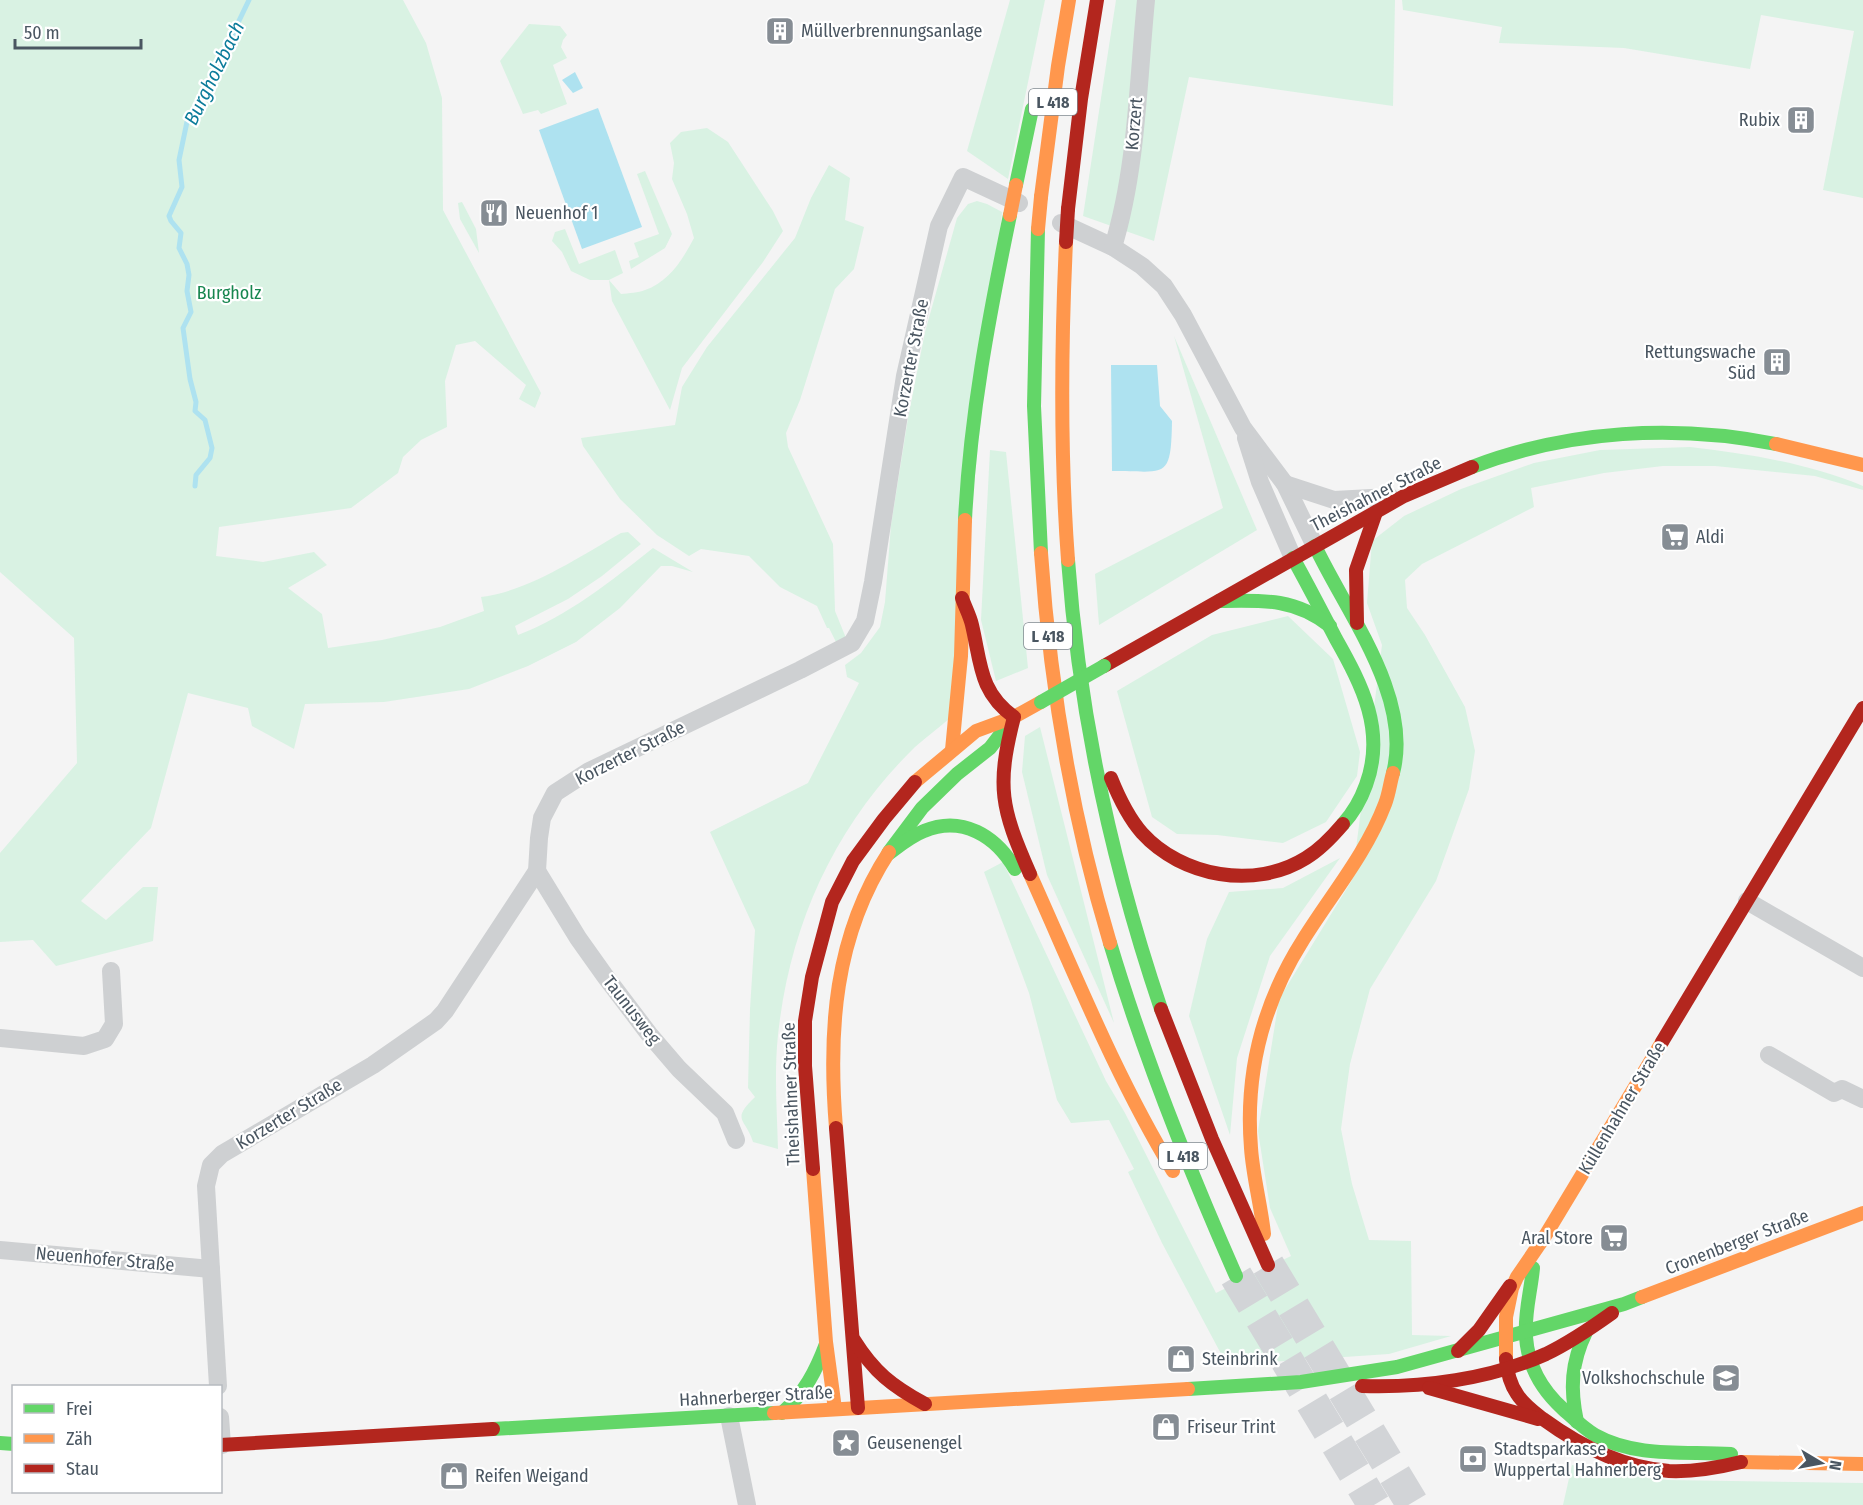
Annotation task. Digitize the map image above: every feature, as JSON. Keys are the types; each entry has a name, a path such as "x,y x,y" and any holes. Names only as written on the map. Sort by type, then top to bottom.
{"main road":[{"name":"L 418","path":"1097,0 1081,99 1068,210 1061,335 1061,466 1071,594 1086,705 1113,848 1150,978 1191,1091 1268,1265 1261,1203 1251,1148 1250,1120 1251,1089 1260,1035 1286,966 1310,926 1353,864 1382,814 1395,766 1397,738 1389,695 1374,657 1331,580 1315,546"},
{"name":"L 418","path":"1043,66 1068,4"},
{"name":"L 418","path":"1014,717 1004,757 1002,793 1012,834 1115,1064 1147,1128 1236,1276 1185,1160 1138,1034 1106,930 1086,852 1070,775 1050,653 1037,523 1033,450 1032,348 1041,197 1068,4"},
{"name":"L 418","path":"952,750 959,702 966,499 974,415 986,331 1035,98"},
{"name":"Theishahner Straße","path":"835,1409 826,1342 805,1066 805,1021 812,977 832,902 853,861 917,780 982,728 1014,717 1404,496 1451,474 1515,453 1610,435 1671,432 1718,435 1798,448 1863,465"},
{"name":"L 418","path":"1358,627 1356,570 1376,512"},
{"name":"L 418","path":"1086,705 1119,798 1132,820 1155,845 1184,864 1212,872 1251,875 1288,868 1320,850 1338,833 1359,803 1367,784 1374,735 1362,686 1293,558"},
{"path":"962,598 972,625 979,665 987,688 997,705 1014,717"},
{"name":"L 418","path":"1219,601 1279,601 1313,611 1330,626"},
{"name":"Küllenhahner Straße","path":"1550,1423 1529,1408 1514,1389 1508,1369 1506,1318 1517,1276 1534,1253 1863,708"},
{"name":"Theishahner Straße","path":"858,1408 835,1115 832,1049 838,982 858,914 874,875 901,834 932,798 957,774 990,748 1014,717"},
{"name":"L 418","path":"888,854 914,836 932,828 953,826 975,829 999,845 1011,860 1018,874 1040,899"},
{"name":"Cronenberger Straße","path":"1506,1337 1624,1304 1863,1213"},
{"path":"820,1255 828,1263 834,1264 839,1262 847,1252"},
{"path":"1534,1253 1526,1313 1530,1361 1544,1388 1560,1407 1576,1422 1603,1439 1622,1446 1641,1450 1730,1454 1746,1461"},
{"path":"1458,1351 1479,1330 1517,1276"},
{"path":"1532,1279 1540,1296"},
{"name":"Cronenberger Straße","path":"1508,1369 1551,1352 1586,1332 1624,1304"},
{"path":"1555,1310 1576,1317"},
{"path":"1576,1422 1570,1373 1586,1332"},
{"name":"Hahnerberger Straße","path":"222,1445 1293,1383 1397,1367 1506,1337"},
{"path":"854,1340 876,1373 886,1382 926,1405"},
{"path":"782,1413 807,1388 817,1369 826,1342"},
{"name":"Hahnerberger Straße","path":"1293,1383 1375,1386 1408,1384 1479,1376 1508,1369"},
{"path":"1408,1384 1477,1400 1550,1423 1582,1446 1600,1455 1646,1468 1696,1470 1730,1466 1746,1461 1863,1464"}],"street":[{"name":"Korzert","path":"1113,247 1122,219 1131,158 1146,0"},
{"name":"Korzerter Straße","path":"218,1385 206,1186 212,1165 222,1154 373,1065 436,1022 446,1011 537,871 542,818 555,793 589,771 852,643 865,621 904,376 939,226 963,177 1113,247"},
{"path":"1113,247 1142,266 1164,286 1183,315 1243,428 1286,484 1315,546"},
{"path":"1243,428 1260,482 1293,558"},
{"path":"1286,484 1334,500 1404,496"},
{"name":"Taunusweg","path":"537,871 578,938 605,976 671,1060 725,1113 736,1140"},
{"path":"1747,901 1863,968"},
{"path":"0,1038 84,1047 105,1039 114,1024 111,971"},
{"path":"1768,1055 1834,1093 1842,1089 1863,1099"},
{"name":"Neuenhofer Straße","path":"0,1250 211,1269"},
{"path":"729,1416 747,1505"}],"green space":[{"name":"Burgholz","path":"0,0 403,0 426,43 442,98 443,210 541,393 535,408 519,399 526,385 475,341 456,345 445,381 447,427 421,440 403,457 398,473 351,508 219,527 216,556 263,562 314,552 327,565 288,588 322,614 328,648 382,640 440,627 484,611 481,597 499,594 535,581 621,533 628,532 641,544 602,576 568,599 515,626 518,635 572,608 653,548 693,572 672,566 661,566 620,608 576,642 528,666 469,689 384,702 305,704 294,749 252,726 248,708 188,693 151,828 81,901 106,920 143,887 158,887 153,941 56,966 33,940 0,942 0,853 77,763 74,638 0,572"},
{"path":"1010,0 1045,0 1008,179 967,151"},
{"path":"1116,0 1395,0 1393,106 1189,77 1154,241 1083,216"},
{"path":"1402,0 1863,0 1863,198 1823,190 1854,31 1761,15 1750,69 1624,48 1499,43 1502,27 1403,10"},
{"path":"529,24 560,26 567,35 561,47 567,58 553,65 567,104 541,114 538,110 523,114 500,61"},
{"path":"707,128 728,142 773,211 783,231 763,262 682,368 670,410 612,301 609,280 621,294 639,292 654,286 674,269 694,238 687,214 672,179 674,163 670,143 681,132"},
{"path":"829,165 850,178 845,220 864,227 854,269 835,289 800,400 786,433 788,447 833,544 835,611 846,638 836,642 817,606 780,587 749,556 701,549 689,556 657,535 620,499 583,446 581,438 675,425 682,387 707,347 795,238 811,198"},
{"path":"645,171 672,234 665,248 631,269 629,261 639,257 634,243 659,234 637,174"},
{"path":"977,201 1002,212 950,718 915,747 862,809 821,879 806,916 793,954 778,1035 776,1078 778,1149 753,1142 742,1120 743,1111 755,1097 748,1088 755,930 710,832 808,783 859,683 847,677 845,665 861,653 880,627 885,602 891,525 908,418 925,332 957,218 968,204"},
{"path":"462,202 476,229 479,253 460,219 458,203"},
{"path":"565,229 579,264 615,250 623,273 609,280 590,280 571,271 562,252 552,241 555,232"},
{"path":"1174,336 1257,530 1099,625 1095,574 1223,508"},
{"path":"1690,447 1800,465 1863,486 1863,490 1815,476 1715,466 1663,466 1604,473 1531,488 1534,507 1422,564 1405,580 1407,608 1425,635 1465,707 1475,751 1469,789 1436,881 1370,989 1350,1064 1341,1129 1352,1184 1369,1240 1411,1241 1412,1335 1451,1336 1389,1354 1227,1365 1162,1243 1128,1172 1134,1169 1109,1120 1071,1123 1057,1100 1029,993 984,872 1003,862 1106,1081 1125,1113 1216,1293 1291,1256 1270,1208 1258,1131 1279,999 1352,880 1382,645 1367,603 1372,541 1404,516 1461,489 1534,463 1600,450"},
{"path":"990,450 1006,452 1028,668 996,681 981,620"},
{"path":"1288,616 1333,659 1360,752 1357,776 1326,822 1283,843 1217,835 1177,834 1152,817 1117,691 1212,635"},
{"path":"1040,727 1114,1023 1047,875 1022,772 1025,736"},
{"path":"1340,858 1270,956 1237,1058 1230,1135 1189,1016 1207,939 1229,892 1283,888"},
{"path":"1572,1465 1667,1480 1863,1483 1863,1505 1563,1505"}],"water":[{"path":"575,72 583,88 573,93 562,80"},
{"path":"598,108 642,227 582,249 539,130"},
{"path":"1111,365 1157,365 1160,406 1172,421 1170,454 1162,469 1144,472 1112,471"}],"waterway":[{"name":"Burgholzbach","path":"195,486 196,475 210,458 212,448 205,420 195,411 196,402 190,379 183,328 191,312 187,291 189,275 187,264 179,248 181,233 169,216 182,187 179,160 188,117 203,99 213,76 229,50 236,27 249,0"}],"tunnel":[{"path":"1268,1265 1413,1505"},
{"path":"1236,1276 1374,1505"}],"traffic: fast":[{"path":"1016,185 1032,109"},
{"path":"965,520 971,443 982,367 1010,215"},
{"path":"1038,229 1034,406 1041,553"},
{"path":"1472,467 1546,445 1622,434 1700,434 1776,444"},
{"path":"1315,546 1359,627 1385,685 1394,715 1397,744 1393,773"},
{"path":"1293,558 1362,691 1372,727 1372,765 1362,795 1343,824"},
{"path":"1068,560 1080,674 1100,788 1127,899 1161,1009"},
{"path":"1219,601 1278,603 1304,610 1330,626"},
{"path":"1041,702 1104,666"},
{"path":"889,852 922,808 957,774 990,748 1010,722"},
{"path":"888,854 919,833 938,827 964,827 988,838 1007,857 1015,869"},
{"path":"1110,943 1137,1028 1168,1111 1236,1276"},
{"path":"1533,1268 1526,1320 1527,1347 1537,1376 1563,1409 1595,1435 1627,1447 1661,1452 1731,1454"},
{"path":"1188,1389 1301,1382 1397,1367 1642,1297"},
{"path":"1577,1422 1573,1398 1573,1376 1577,1354 1586,1332"},
{"path":"782,1413 797,1398 808,1382 826,1344"},
{"path":"493,1429 774,1413"},
{"path":"0,1443 12,1444"}],"traffic: slow":[{"path":"1041,197 1069,0"},
{"path":"1010,215 1016,185"},
{"path":"1038,229 1041,197"},
{"path":"1066,242 1062,401 1068,560"},
{"path":"1776,444 1863,465"},
{"path":"952,750 961,656 965,520"},
{"path":"1041,553 1050,652 1065,750 1084,847 1110,943"},
{"path":"915,782 976,731 1014,717 1041,702"},
{"path":"1264,1234 1252,1159 1250,1120 1254,1066 1267,1014 1289,964 1368,840 1386,800 1393,773"},
{"path":"836,1128 833,1056 839,985 856,917 889,852"},
{"path":"1030,874 1115,1062 1173,1171"},
{"path":"1506,1359 1506,1317 1512,1288 1517,1277 1545,1236 1662,1042"},
{"path":"813,1169 826,1342 835,1409"},
{"path":"1642,1297 1863,1213"},
{"path":"774,1413 1188,1389"},
{"path":"1741,1462 1863,1464"}],"traffic: jam":[{"path":"1068,209 1081,99 1097,0"},
{"path":"1066,242 1068,209"},
{"path":"1104,666 1404,496 1472,467"},
{"path":"1357,623 1356,570 1376,512"},
{"path":"962,598 971,622 983,676 994,697 1014,717 1005,762 1004,797 1007,814 1030,874"},
{"path":"1662,1042 1863,708"},
{"path":"1111,778 1132,820 1158,848 1198,869 1220,874 1242,876 1264,874 1286,868 1317,851 1343,824"},
{"path":"813,1169 805,1066 805,1021 812,977 832,902 853,861 915,782"},
{"path":"1161,1009 1212,1139 1268,1265"},
{"path":"836,1128 858,1408"},
{"path":"1458,1351 1479,1330 1510,1286"},
{"path":"1362,1386 1432,1383 1502,1370 1555,1350 1612,1313"},
{"path":"854,1340 877,1370 903,1391 925,1404"},
{"path":"1506,1359 1512,1386 1525,1404 1557,1429 1602,1454 1635,1465 1669,1471 1705,1469 1741,1462"},
{"path":"1429,1388 1538,1419"},
{"path":"222,1445 493,1429"}],"place":[{"name":"Müllverbrennungsanlage","path":"780,31"},
{"name":"Rubix","path":"1801,120"},
{"name":"Neuenhof 1","path":"494,213"},
{"name":"Rettungswache Süd","path":"1777,362"},
{"name":"Aldi","path":"1675,537"},
{"name":"Aral Store","path":"1614,1238"},
{"name":"Steinbrink","path":"1181,1359"},
{"name":"Volkshochschule","path":"1726,1378"},
{"name":"Friseur Trint","path":"1166,1427"},
{"name":"Geusenengel","path":"846,1443"},
{"name":"Stadtsparkasse Wuppertal Hahnerberg","path":"1473,1459"},
{"name":"Reifen Weigand","path":"454,1476"}]}
